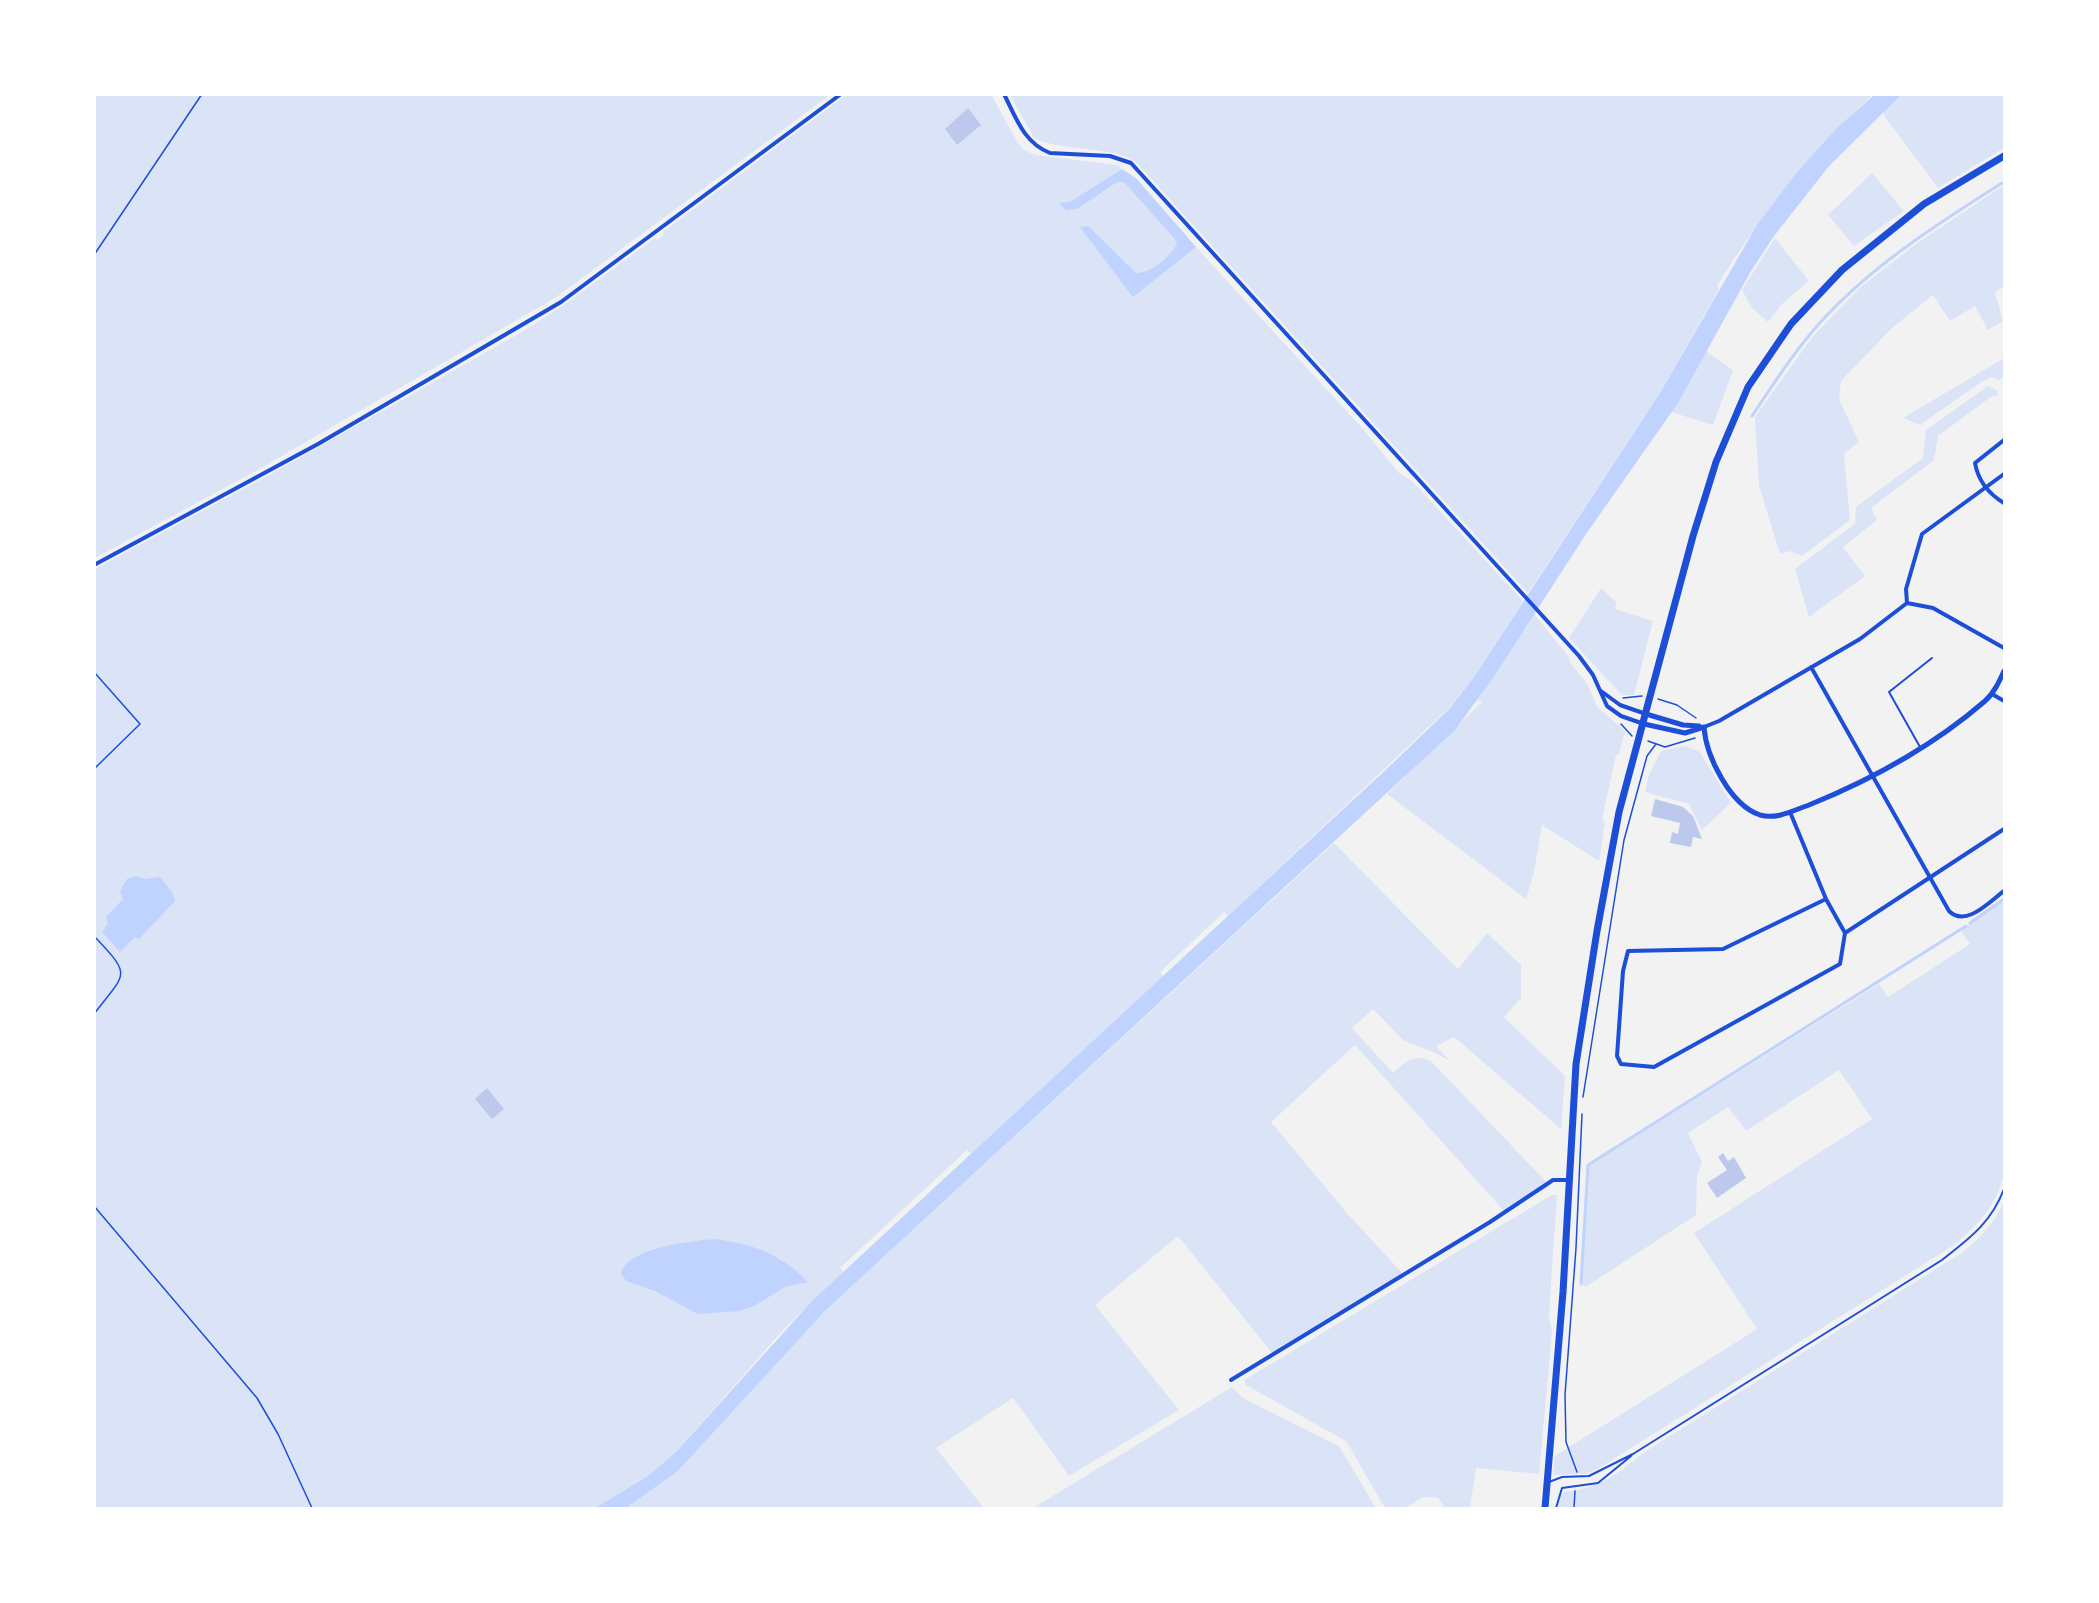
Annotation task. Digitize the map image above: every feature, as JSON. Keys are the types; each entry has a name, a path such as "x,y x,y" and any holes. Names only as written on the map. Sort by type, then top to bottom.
{"main road":[{"path":"1545,1509 1576,1064 1594,953 1619,812 1702,505 1724,440 1749,387 1791,324 1842,270 1924,204 2004,156"}],"street":[{"path":"94,565 288,461 561,302 841,94"},
{"path":"1004,94 1026,136 1041,150 1050,153 1110,156 1131,163 1587,666 1612,711 1644,724 1685,734 1719,721 1860,639 1907,603 1934,608 2004,648"},
{"path":"2004,440 1975,463 1977,475 1986,488 2004,503"},
{"path":"1907,603 1906,589 1922,534 2004,474"},
{"path":"1811,667 1949,911 1959,917 1969,916 2004,891"},
{"path":"1704,727 1710,759 1726,785 1742,802 1760,815 1778,816 1873,777 1922,749 1992,694 2004,671"},
{"path":"1600,690 1620,705 1683,725 1704,727"},
{"path":"1992,694 2004,701"},
{"path":"1791,812 1826,899 1845,933 1840,964 1654,1066 1625,1065 1617,1056 1623,971 1628,951 1724,949 1826,899"},
{"path":"1845,933 2004,829"},
{"path":"1231,1380 1490,1222 1553,1180 1569,1180"}],"lane":[{"path":"1922,749 1889,692 1932,658"},
{"path":"1548,1483 1562,1477 1589,1476 1633,1454 1942,1260 1974,1236 1996,1211 2004,1189"},
{"path":"1556,1509 1560,1490 1598,1483 1633,1454"}],"path":[{"path":"94,255 202,94"},
{"path":"94,672 140,724 94,769"},
{"path":"1612,711 1630,734 1665,747 1694,739 1704,727"},
{"path":"1583,1098 1624,840 1647,756 1656,744"},
{"path":"94,936 117,961 122,972 119,984 94,1014"},
{"path":"1576,1477 1575,1462 1566,1442 1565,1395 1576,1248 1582,1110"},
{"path":"94,1206 257,1398 278,1434 312,1509"},
{"path":"1574,1509 1575,1487"}],"shaded area":[{"path":"991,94 1024,150 1035,155 1118,165 1189,252 1196,247 1362,428 1399,473 1412,481 1523,601 1474,677 1450,707 1228,916 1224,912 1160,972 1163,976 971,1154 967,1150 840,1268 843,1272 784,1329 676,1452 648,1476 595,1508 95,1508 95,569 271,474 520,333 564,305 655,238 657,240 664,235 663,232 846,95"},
{"path":"94,95 830,95 555,298 261,468 95,558"},
{"path":"1010,95 1872,95 1828,139 1788,185 1751,234 1717,286 1719,289 1660,393 1528,593 1135,161 1113,153 1058,145 1034,138"},
{"path":"1901,95 2004,95 2004,148 1938,188 1883,112"},
{"path":"1872,173 1904,211 1854,246 1828,215"},
{"path":"2004,185 2004,287 1995,292 2003,321 1988,330 1975,306 1950,321 1933,295 1892,328 1841,381 1839,399 1859,442 1844,454 1850,520 1802,556 1790,551 1780,554 1759,486 1755,417 1813,336 1862,286 1916,244"},
{"path":"1775,238 1809,281 1782,304 1768,322 1752,308 1742,290"},
{"path":"1706,351 1733,370 1713,425 1671,412"},
{"path":"2004,358 2004,376 1999,380 1990,377 1920,425 1903,418"},
{"path":"1988,386 1997,390 1998,395 1992,396 1938,436 1934,460 1871,508 1877,520 1843,547 1865,576 1809,617 1795,569 1855,524 1856,507 1923,458 1926,430"},
{"path":"1601,588 1617,603 1615,609 1653,621 1634,695 1622,695 1569,638"},
{"path":"1534,614 1570,658 1569,661 1586,682 1598,708 1625,731 1619,754 1616,755 1602,819 1605,823 1599,861 1542,825 1534,872 1526,899 1387,794 1482,702 1477,700"},
{"path":"1686,746 1700,752 1731,803 1702,830 1689,804 1645,792 1649,775 1661,751"},
{"path":"1334,843 1458,969 1487,933 1521,965 1521,998 1504,1017 1565,1076 1561,1129 1454,1037 1436,1046 1451,1062 1438,1054 1403,1040 1373,1009 1352,1028 1393,1073 1411,1059 1421,1058 1433,1063 1550,1186 1505,1212 1355,1045 1271,1122 1347,1213 1403,1274 1272,1353 1178,1236 1095,1305 1179,1410 1069,1476 1013,1398 936,1448 984,1508 626,1508 678,1471 826,1310"},
{"path":"2004,899 2004,1174 1997,1195 1985,1214 1954,1245 1596,1470 1584,1474 1553,1475 1555,1456 1757,1329 1694,1233 1872,1119 1839,1070 1746,1131 1728,1107 1688,1133 1702,1162 1697,1176 1696,1215 1587,1286 1580,1286 1589,1172 1587,1167 1879,984 1888,997 1970,944 1961,931"},
{"path":"1552,1195 1557,1195 1549,1315 1552,1332 1539,1474 1476,1468 1470,1508 1445,1508 1438,1498 1424,1497 1405,1508 1385,1508 1346,1441 1246,1385 1244,1380"},
{"path":"2004,1201 2004,1508 1558,1508 1560,1496 1564,1492 1589,1487 1608,1479 1646,1451 1963,1252 1987,1229"},
{"path":"1232,1387 1243,1398 1339,1446 1376,1508 1033,1508"}],"water":[{"path":"1874,95 1901,95 1829,166 1774,236 1751,271 1678,403 1586,534 1493,678 1455,730 826,1310 678,1471 626,1508 595,1508 648,1476 676,1452 813,1300 1450,708 1474,677 1660,393 1757,225 1798,171 1837,128"},
{"path":"1122,169 1136,178 1196,247 1133,297 1080,227 1088,226 1136,273 1148,271 1166,258 1177,243 1175,239 1124,182 1117,182 1077,209 1066,210 1059,203 1070,202"},
{"path":"136,876 145,879 160,877 172,892 175,901 139,939 135,937 120,952 102,932 108,924 106,917 123,899 120,891 127,879"},
{"path":"715,1239 754,1247 777,1257 808,1282 785,1287 754,1306 739,1311 698,1314 655,1291 626,1281 621,1273 626,1264 647,1252 676,1244"}],"building":[{"path":"968,108 981,125 957,145 945,129"},
{"path":"1655,799 1683,807 1693,816 1702,839 1693,837 1691,847 1670,843 1672,832 1678,834 1680,823 1651,816"},
{"path":"487,1088 504,1109 492,1119 475,1099"},
{"path":"1723,1153 1728,1161 1734,1157 1746,1178 1717,1198 1707,1183 1727,1170 1718,1157"}],"waterway":[{"path":"1752,416 1808,337 1848,294 1912,243 2002,183"},
{"path":"1970,923 2004,899"},
{"path":"1581,1283 1588,1165 1966,926"}]}
